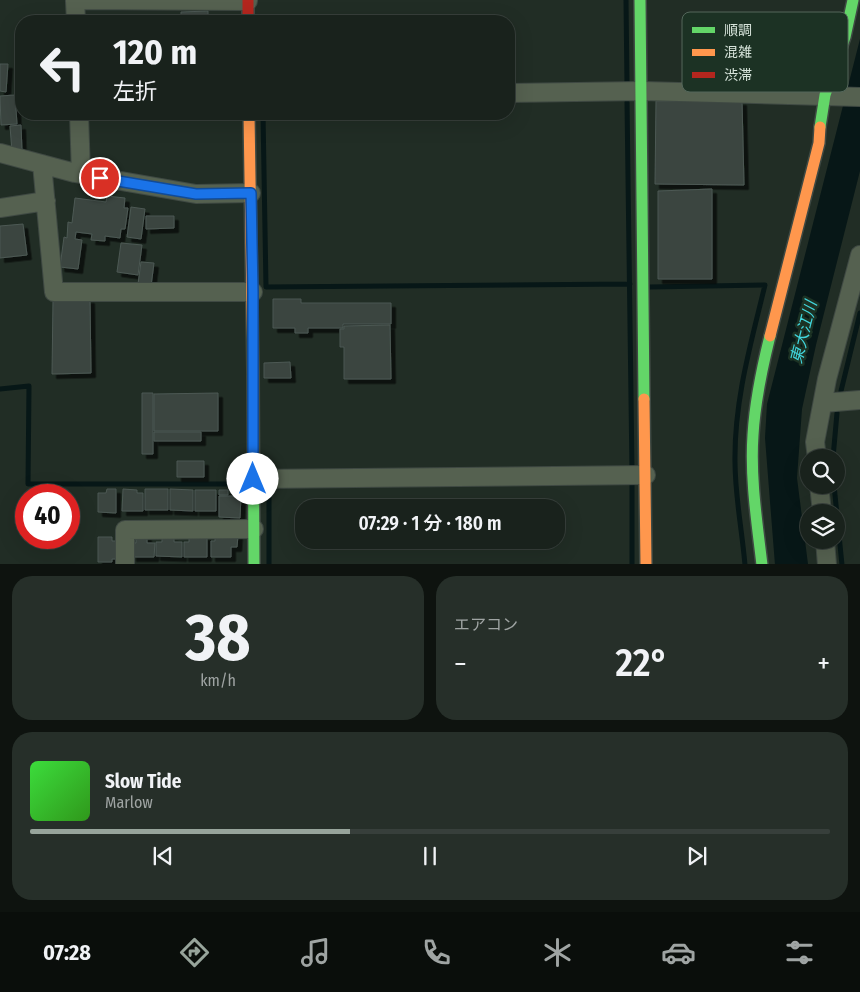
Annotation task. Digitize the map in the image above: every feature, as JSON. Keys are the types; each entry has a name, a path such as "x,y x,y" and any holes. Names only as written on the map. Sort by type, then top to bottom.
{"street":[{"path":"76,15 75,0 248,1 248,15"},
{"path":"640,0 646,564"},
{"path":"848,22 853,0"},
{"path":"515,93 642,91 860,97"},
{"path":"762,564 754,495 752,436 756,408 763,364 819,144 819,125 831,92"},
{"path":"79,120 81,174"},
{"path":"249,120 253,292 254,564"},
{"path":"0,153 81,174 196,194 251,193"},
{"path":"42,164 54,292 253,292"},
{"path":"0,208 46,202"},
{"path":"815,449 815,442 827,379 860,255"},
{"path":"823,403 860,400"},
{"path":"253,479 646,475"},
{"path":"125,564 125,530 254,529"},
{"path":"826,549 827,564"}],"water":[{"name":"東大江川","path":"860,39 860,171 816,345 802,409 797,478 800,504 800,549 806,549 808,564 775,564 765,438 767,404"}],"building":[{"path":"208,11 208,15 181,15 181,12"},
{"path":"0,64 8,64 6,92 0,91"},
{"path":"15,95 15,120 17,120 17,124 1,125 0,96"},
{"path":"656,101 742,101 744,185 655,184"},
{"path":"21,125 22,151 12,152 10,126"},
{"path":"712,189 712,279 658,279 658,191"},
{"path":"107,196 125,198 124,208 128,208 125,229 121,229 120,238 105,236 105,241 91,240 92,234 76,232 75,239 82,240 78,269 60,267 64,237 67,238 68,222 72,223 75,198 106,202"},
{"path":"131,207 145,209 141,239 127,237"},
{"path":"146,216 174,216 174,228 146,229"},
{"path":"23,224 27,255 0,258 0,226"},
{"path":"121,243 142,245 138,275 117,272"},
{"path":"141,262 154,263 151,286 138,284"},
{"path":"90,299 91,373 52,374 53,300"},
{"path":"273,299 301,299 301,303 391,303 391,324 343,324 343,328 308,328 308,333 295,333 295,328 273,328"},
{"path":"390,325 391,379 344,379 344,347 340,347 340,329 344,329 344,326"},
{"path":"290,362 291,378 264,378 264,363"},
{"path":"142,393 153,393 153,454 142,454"},
{"path":"218,393 218,431 154,431 154,394"},
{"path":"154,432 201,432 201,441 154,441"},
{"path":"177,461 204,461 204,477 177,477"},
{"path":"107,489 116,489 116,513 98,512 98,493 106,493"},
{"path":"123,489 137,490 137,493 143,493 143,511 122,511"},
{"path":"145,489 168,489 168,510 145,510"},
{"path":"170,489 193,490 193,511 170,510"},
{"path":"195,490 216,490 216,511 195,511"},
{"path":"219,490 228,490 228,495 219,495"},
{"path":"219,496 241,496 240,518 219,517"},
{"path":"215,535 238,535 237,547 231,547 231,557 211,557 211,541 215,541"},
{"path":"136,536 147,536 147,543 155,543 154,557 132,557 132,543 136,543"},
{"path":"189,536 207,536 207,557 184,557 184,542 189,542"},
{"path":"98,537 112,537 112,541 117,541 117,559 112,559 112,562 98,562"},
{"path":"162,537 174,537 174,542 182,542 182,557 156,556 156,542 162,542"}],"waterway":[{"path":"626,0 627,85"},
{"path":"627,102 632,471"},
{"path":"263,120 266,287 630,284"},
{"path":"650,287 765,285 744,372 735,439 736,488 745,564"},
{"path":"841,391 860,313"},
{"path":"0,389 29,386 28,484 243,484"},
{"path":"834,449 837,413"},
{"path":"632,483 632,564"},
{"path":"269,492 269,564"},
{"path":"835,494 842,564"}],"traffic: fast":[{"path":"640,0 644,399"},
{"path":"848,23 853,0"},
{"path":"820,127 826,92"},
{"path":"762,564 754,500 752,451 757,397 770,336"},
{"path":"253,371 254,564"}],"traffic: slow":[{"path":"249,120 253,371"},
{"path":"770,336 819,143 820,127"},
{"path":"644,399 646,564"}],"traffic: jam":[{"path":"248,0 248,15"}],"route":[{"path":"100,178 196,194 251,193 253,479"}]}
